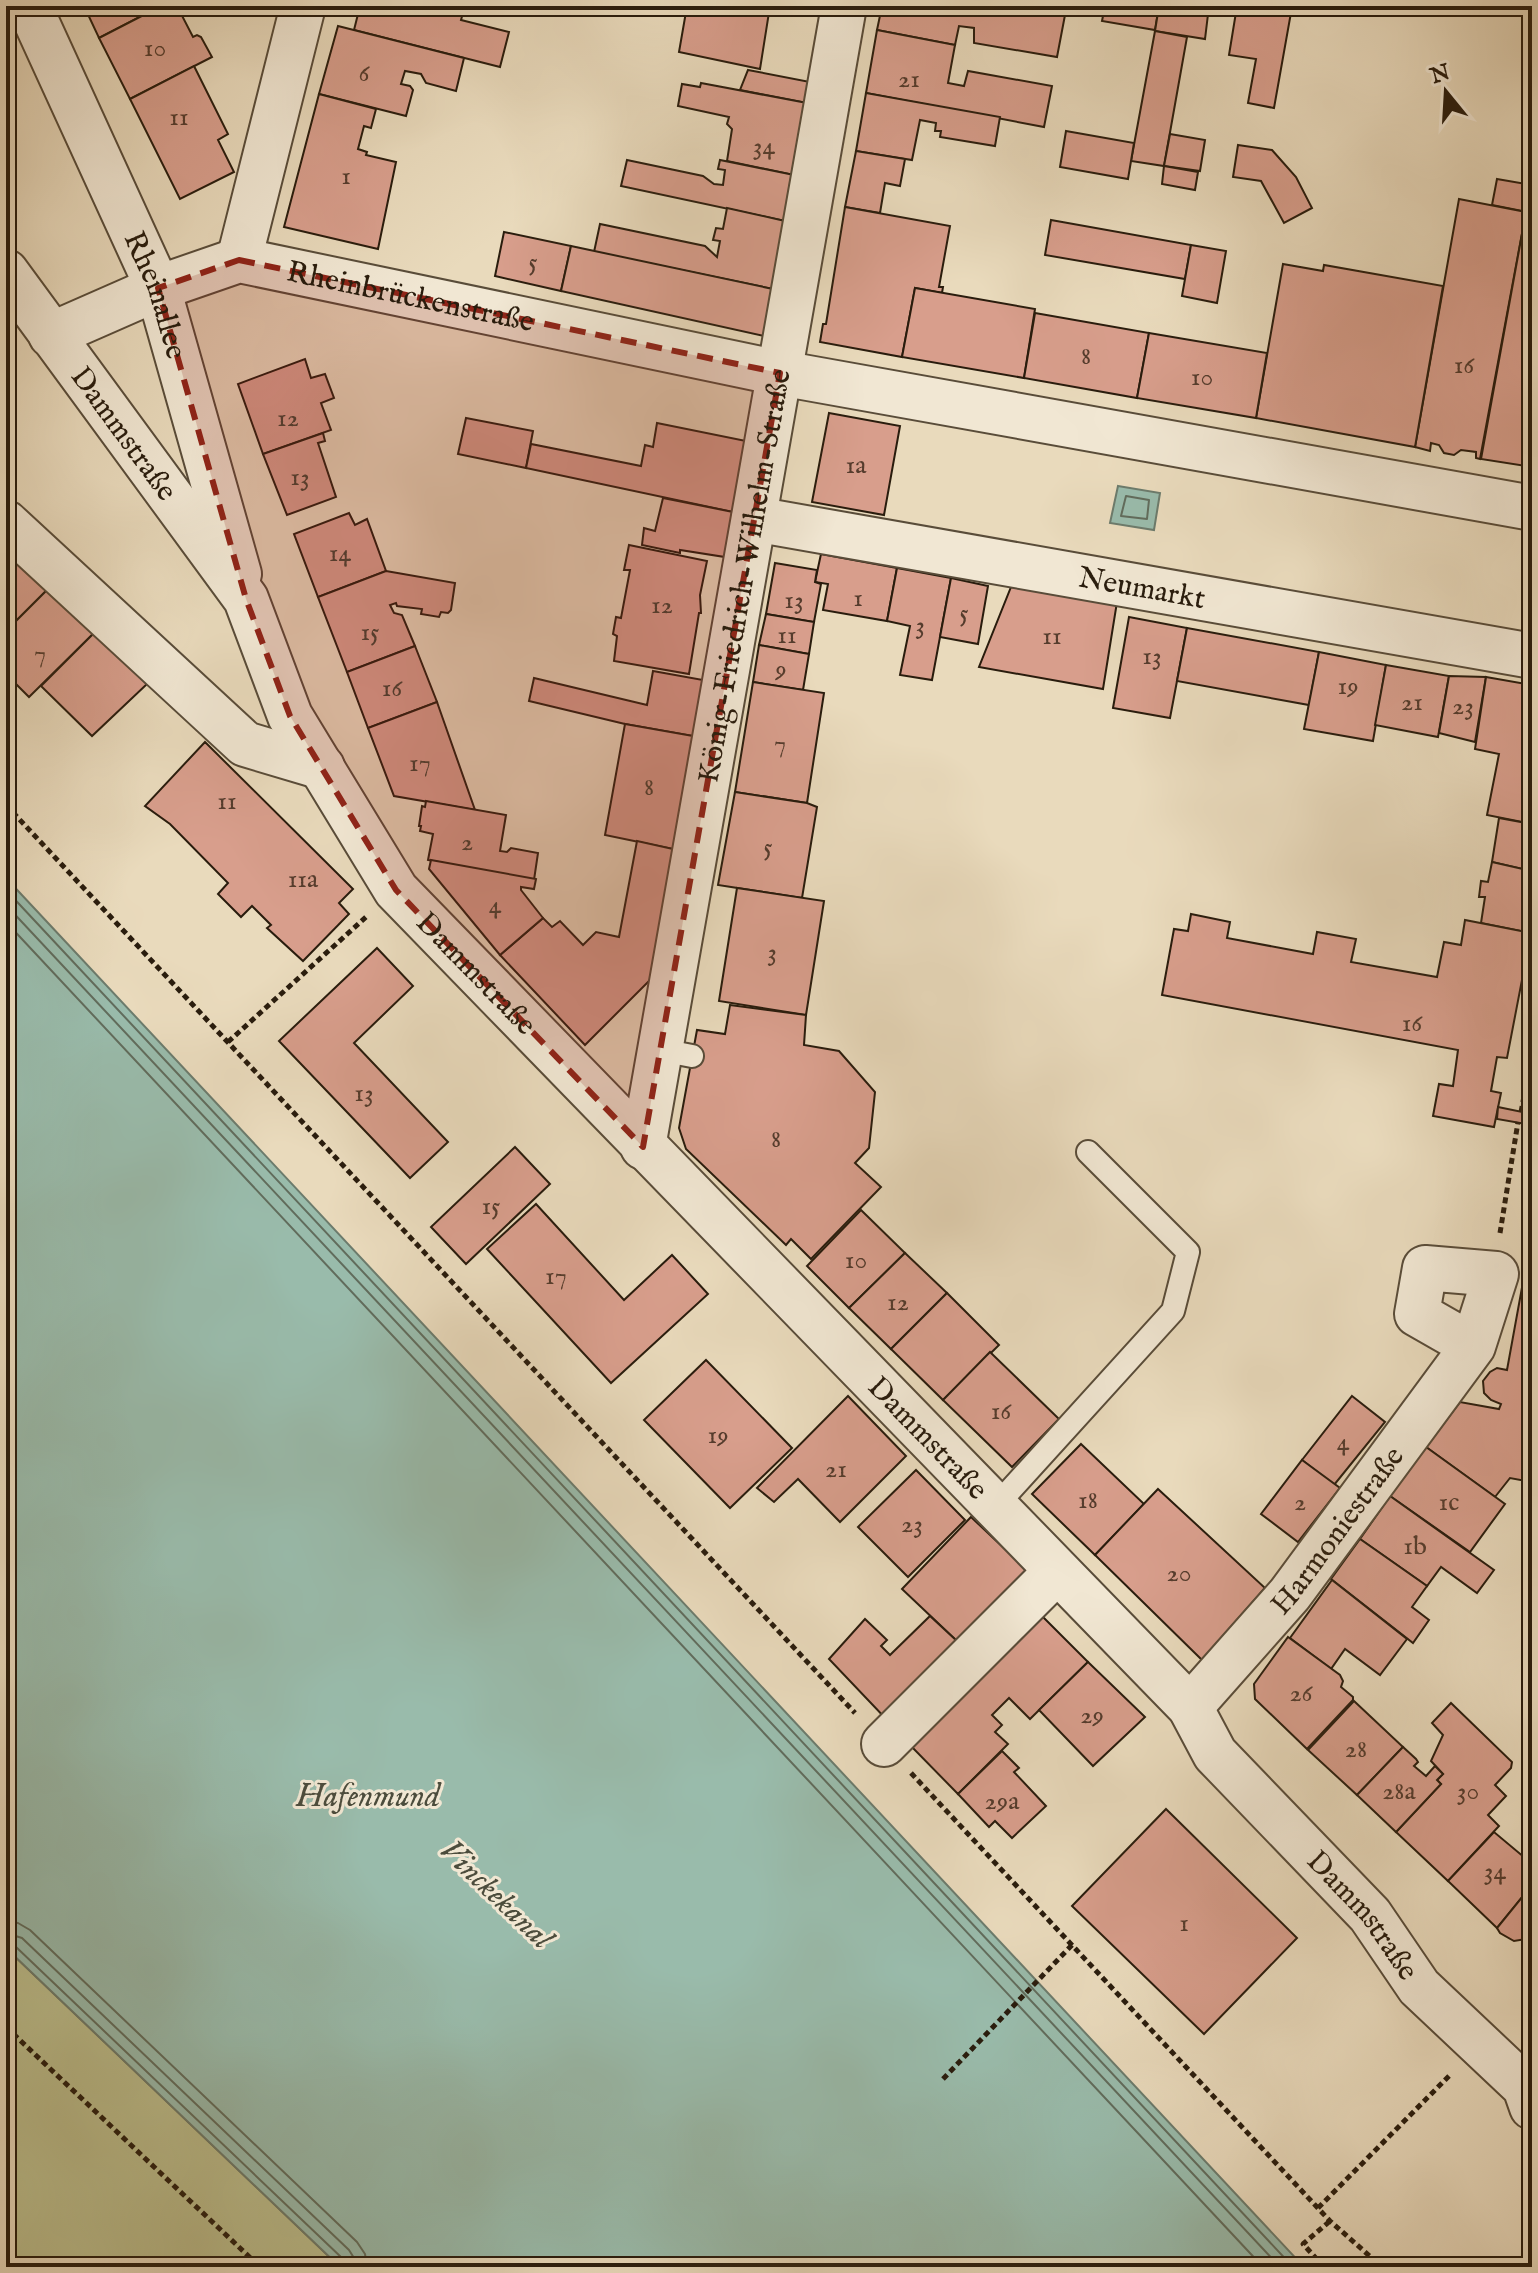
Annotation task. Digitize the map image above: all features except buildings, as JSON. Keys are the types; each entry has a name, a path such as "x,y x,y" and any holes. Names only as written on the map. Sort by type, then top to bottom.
{"street":[{"name":"Rheinallee","path":"29,6 158,288 246,599"},
{"path":"51,335 158,288 239,260 303,6"},
{"name":"König-Friedrich-Wilhelm-Straße","path":"643,1147 676,1053 754,519 844,6"},
{"name":"Rheinbrückenstraße","path":"239,260 780,373"},
{"name":"Dammstraße","path":"6,272 246,599 290,716 396,890 1190,1707 1215,1754 1370,1915 1419,1987 1530,2092"},
{"path":"780,373 1532,508"},
{"name":"Neumarkt","path":"754,519 1532,656"},
{"path":"6,523 245,744 322,767"},
{"name":"Harmoniestraße","path":"1190,1707 1290,1594 1473,1346"},
{"path":"884,1744 1057,1571"}],"lane":[{"path":"995,1507 1173,1311 1188,1252 1088,1152"}],"path":[{"path":"6,805 1330,2221 1382,2267"},
{"path":"228,1042 396,890"},
{"path":"1521,1112 1532,1055"},
{"path":"1500,1235 1518,1122"},
{"path":"943,2079 1072,1945"},
{"path":"6,2027 260,2267"},
{"path":"1318,2208 1480,2045"},
{"path":"1324,2267 1303,2244 1330,2221"}],"highlighted area":[{"path":"239,260 780,373 643,1147 396,890 290,716 246,599 158,288"}],"green space":[{"path":"6,1948 340,2267 6,2267"}],"water":[{"path":"1118,486 1160,493 1154,530 1110,523"},
{"name":"Hafenmund","path":"6,878 1304,2267 340,2267 6,1948"}],"water label":[{"name":"Vinckekanal","path":"497,1893"}]}
